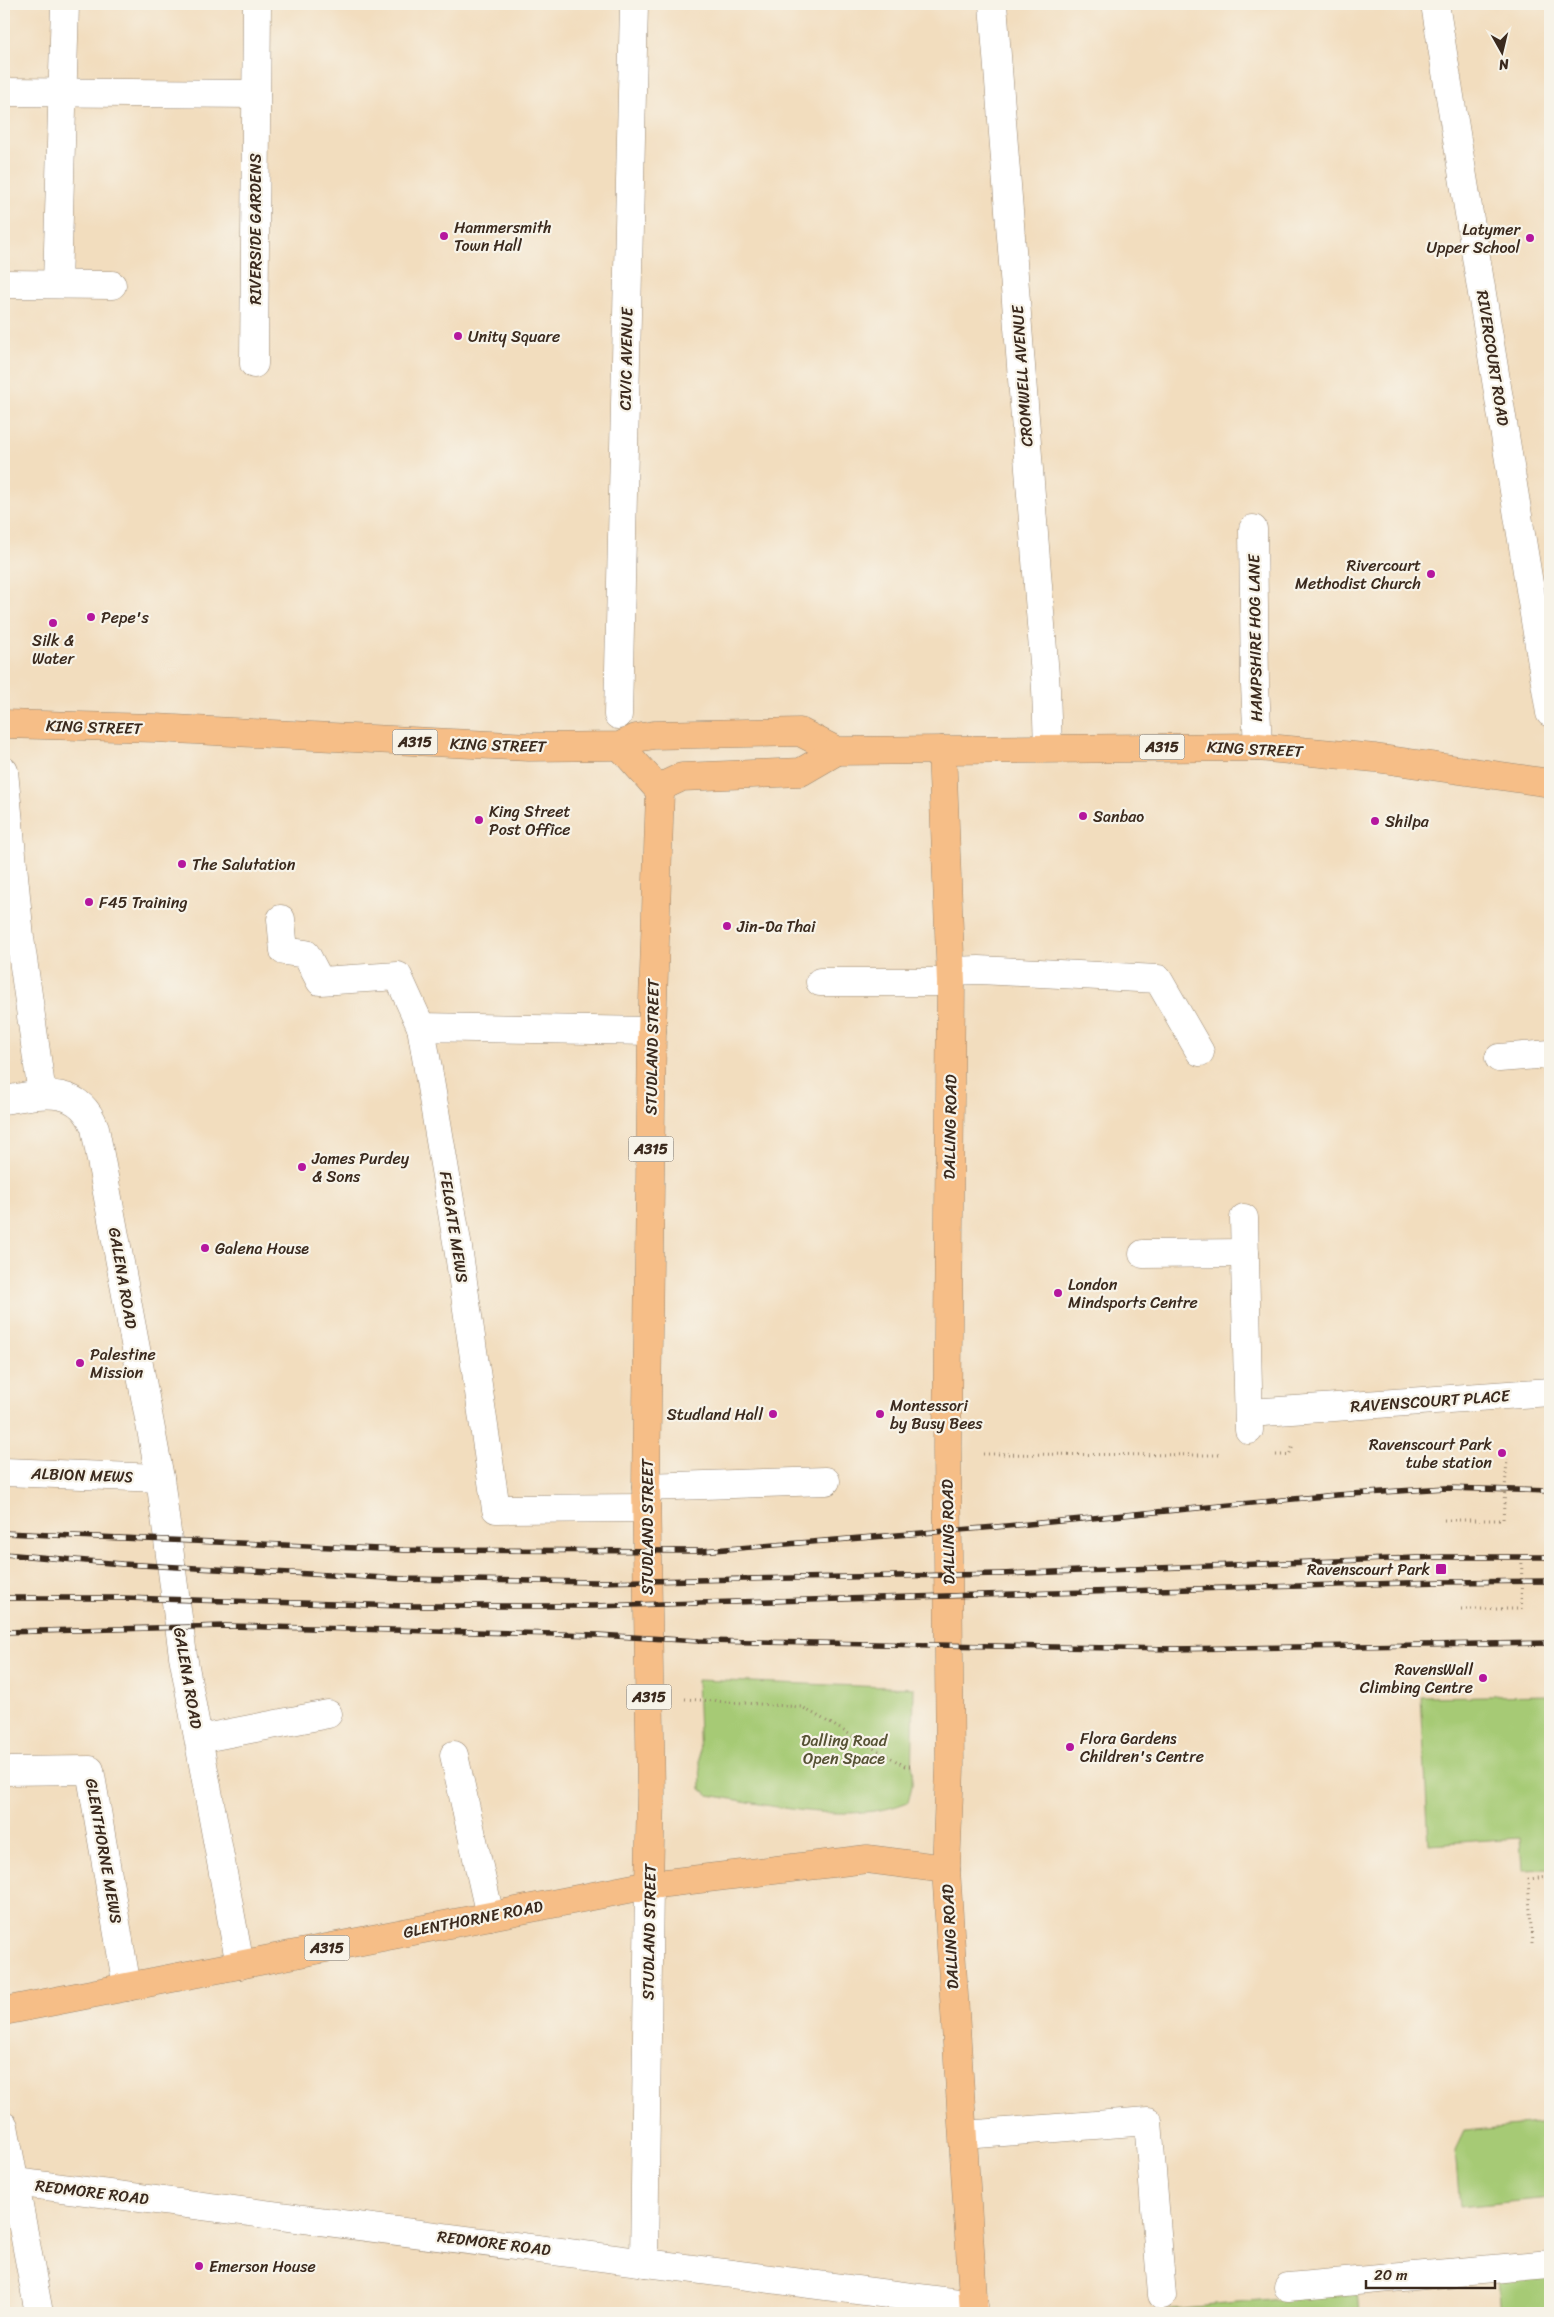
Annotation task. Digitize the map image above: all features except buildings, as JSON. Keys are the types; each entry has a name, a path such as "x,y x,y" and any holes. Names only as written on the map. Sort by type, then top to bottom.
{"main road":[{"name":"KING STREET","path":"4,724 165,729 529,747 620,746 636,738 654,734 800,732 837,751 1258,747 1375,758 1550,783"},
{"path":"620,746 660,791"},
{"name":"DALLING ROAD","path":"942,750 951,976 947,1448 950,1768 946,1869 974,2309"},
{"name":"KING STREET","path":"660,791 667,784 682,777 801,772 837,751"},
{"name":"STUDLAND STREET","path":"649,1885 650,1794 646,1497 652,1032 660,791"},
{"name":"GLENTHORNE ROAD","path":"4,2012 649,1885 867,1859 946,1869"}],"street":[{"path":"57,284 64,92 65,4"},
{"name":"RIVERSIDE GARDENS","path":"254,364 257,4"},
{"name":"CIVIC AVENUE","path":"618,715 634,4"},
{"name":"CROMWELL AVENUE","path":"993,4 1046,689 1048,748"},
{"name":"RIVERCOURT ROAD","path":"1435,4 1550,713"},
{"path":"4,92 256,94"},
{"path":"4,284 112,285"},
{"name":"HAMPSHIRE HOG LANE","path":"1252,529 1258,747"},
{"path":"4,771 12,938 42,1094"},
{"path":"281,920 284,951 306,954 320,981 398,976 421,1026 652,1032"},
{"path":"820,982 951,976 979,970 1158,979 1200,1052"},
{"name":"FELGATE MEWS","path":"421,1026 459,1254 496,1508 646,1497"},
{"path":"1499,1058 1550,1054"},
{"name":"GALENA ROAD","path":"4,1100 42,1094 57,1094 83,1106 90,1114 95,1128 160,1478 183,1656 240,1965"},
{"path":"1143,1254 1245,1253 1244,1218"},
{"name":"RAVENSCOURT PLACE","path":"1245,1253 1249,1421 1311,1409 1550,1392"},
{"name":"ALBION MEWS","path":"4,1472 160,1478"},
{"path":"646,1497 826,1481"},
{"path":"199,1739 328,1714"},
{"path":"454,1755 490,1916"},
{"name":"GLENTHORNE MEWS","path":"4,1771 90,1770 128,1987"},
{"name":"STUDLAND STREET","path":"644,2262 649,1885"},
{"path":"964,2135 1148,2121 1162,2296"},
{"path":"4,2126 39,2313"},
{"name":"REDMORE ROAD","path":"15,2182 644,2262 974,2309"},
{"path":"1288,2287 1550,2264"}],"path":[{"path":"1270,1455 1289,1455 1311,1409"},
{"path":"974,1454 1230,1455"},
{"path":"1444,1520 1503,1520 1507,1458"},
{"path":"1460,1609 1521,1609 1522,1554"},
{"path":"679,1699 802,1707 905,1766 919,1767"},
{"path":"1532,1944 1528,1879 1550,1878"}],"green space":[{"name":"Dalling Road Open Space","path":"697,1680 914,1688 912,1786 908,1802 885,1809 836,1813 783,1808 709,1795 701,1789"},
{"path":"1550,1695 1550,1869 1522,1870 1520,1838 1429,1844 1421,1697"},
{"path":"1550,2123 1550,2198 1460,2207 1455,2150 1464,2131"},
{"path":"1550,2275 1550,2313 1501,2313 1498,2280"},
{"path":"1357,2292 1359,2313 1151,2313 1151,2311"}],"railway":[{"path":"4,1533 403,1550 701,1551 996,1527 1336,1495 1446,1488 1550,1491"},
{"path":"4,1554 122,1564 405,1579 597,1582 1001,1574 1442,1557 1550,1557"},
{"path":"4,1598 123,1598 405,1606 594,1606 1441,1582 1550,1581"},
{"path":"4,1632 226,1626 598,1635 699,1641 1174,1649 1550,1643"}],"place":[{"name":"Hammersmith Town Hall","path":"444,236"},
{"name":"Latymer Upper School","path":"1530,238"},
{"name":"Unity Square","path":"458,336"},
{"name":"Rivercourt Methodist Church","path":"1431,574"},
{"name":"Pepe's","path":"91,617"},
{"name":"Silk & Water","path":"53,623"},
{"name":"Sanbao","path":"1083,816"},
{"name":"King Street Post Office","path":"479,820"},
{"name":"Shilpa","path":"1375,821"},
{"name":"The Salutation","path":"182,864"},
{"name":"F45 Training","path":"89,902"},
{"name":"Jin-Da Thai","path":"727,926"},
{"name":"James Purdey & Sons","path":"302,1167"},
{"name":"Galena House","path":"205,1248"},
{"name":"London Mindsports Centre","path":"1058,1293"},
{"name":"Palestine Mission","path":"80,1363"},
{"name":"Studland Hall","path":"773,1414"},
{"name":"Montessori by Busy Bees","path":"880,1414"},
{"name":"Ravenscourt Park tube station","path":"1502,1453"},
{"name":"Ravenscourt Park","path":"1441,1569"},
{"name":"RavensWall Climbing Centre","path":"1483,1678"},
{"name":"Flora Gardens Children's Centre","path":"1070,1747"},
{"name":"Emerson House","path":"199,2266"}]}
